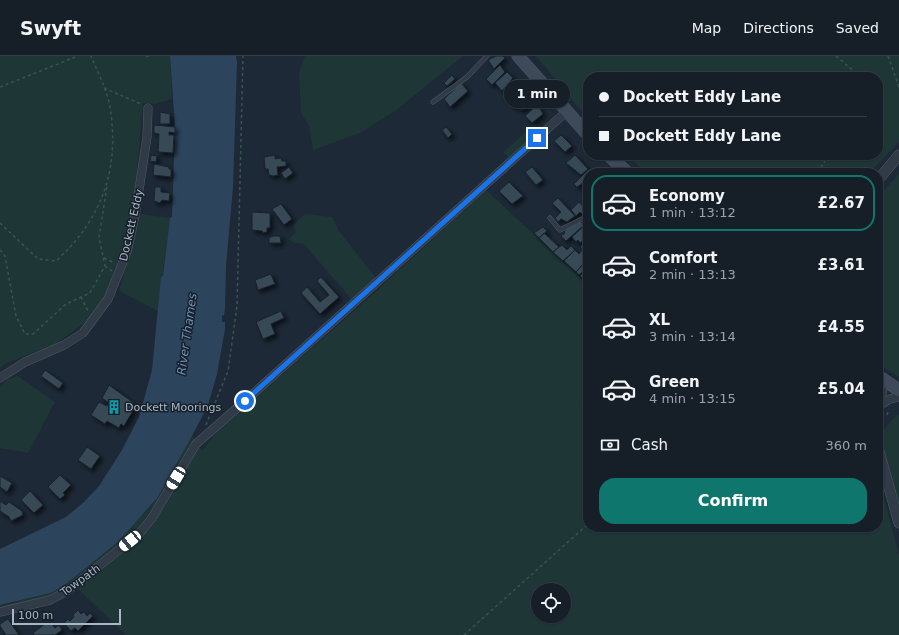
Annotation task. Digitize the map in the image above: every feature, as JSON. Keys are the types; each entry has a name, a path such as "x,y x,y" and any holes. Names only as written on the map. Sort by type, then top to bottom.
{"main road":[{"path":"518,56 583,130"},
{"path":"614,160 622,168"},
{"path":"883,380 899,390"}],"street":[{"name":"Dockett Eddy","path":"0,378 25,362 64,345 83,334 108,299 127,252 136,216 147,137 148,108"},
{"name":"Towpath","path":"0,612 59,596 139,534 152,518 200,439 245,401 566,112"},
{"path":"883,174 899,155"},
{"path":"883,403 890,399 899,397"},
{"path":"883,466 899,523"}],"lane":[{"path":"433,102 467,77 487,56"},
{"path":"550,218 560,230 583,218"}],"path":[{"path":"0,87 78,56"},
{"path":"0,250 5,256 16,316 25,334 33,334 66,304 90,292 105,266 100,237 113,148 110,107 104,87 91,56"},
{"path":"200,439 228,370 237,306 243,56"},
{"path":"836,56 854,72"},
{"path":"888,56 899,87"},
{"path":"104,87 148,108"},
{"path":"0,223 38,258 56,261 68,250 96,210 108,184"},
{"path":"104,258 122,266"},
{"path":"81,297 93,321"},
{"path":"204,426 208,421"},
{"path":"464,635 583,528"}],"green space":[{"path":"0,56 170,56 172,99 155,104 143,103 135,195 123,256 104,303 83,324 55,344 4,364 0,368"},
{"path":"305,56 463,56 395,111 360,133 313,150 309,126 301,113 299,72"},
{"path":"536,56 899,56 899,142 883,159 883,72 583,72 583,112"},
{"path":"535,124 541,131 510,159 503,152"},
{"path":"632,160 882,160 874,168 641,168"},
{"path":"899,174 899,377 883,367 883,192"},
{"path":"486,190 583,280 583,400 581,402 583,404 583,532 883,532 883,495 899,555 899,635 126,635 75,586 42,599 0,610 0,606 39,596 61,588 119,540 151,506 192,436 202,451 218,431 373,294"},
{"path":"141,214 170,218 158,311 119,291"},
{"path":"305,214 332,217 339,231 376,278 352,300 304,244 294,243 289,239 296,232 293,225"},
{"path":"18,376 55,402 28,453 0,448 0,387 8,379"},
{"path":"899,414 899,502 895,493 883,445 883,432 892,420"}],"water":[{"name":"River Thames","path":"170,56 236,56 237,62 233,187 226,266 225,309 224,315 222,316 222,322 225,322 225,329 217,374 208,405 157,498 120,540 61,588 50,593 0,605 0,549 66,517 84,502 99,486 122,450 139,417 152,370 161,277 163,276 170,218 172,217 175,126"}],"building":[{"path":"496,56 503,56 505,58 494,69 488,60"},
{"path":"500,65 505,72 492,85 486,79"},
{"path":"507,72 513,78 502,91 495,83"},
{"path":"452,75 455,79 447,86 444,83"},
{"path":"461,83 468,91 450,107 444,99"},
{"path":"517,85 523,92 511,100 506,95"},
{"path":"523,94 525,97 526,95 533,103 524,110 523,108 520,110 516,105 513,107 511,104"},
{"path":"536,106 538,108 539,107 543,114 532,123 525,116"},
{"path":"160,112 170,114 170,124 160,124"},
{"path":"154,125 175,127 175,133 169,132 169,135 174,135 173,153 158,152 159,134 154,133"},
{"path":"446,127 452,134 448,138 442,130"},
{"path":"561,135 572,146 565,152 554,141"},
{"path":"151,155 157,156 156,162 150,161"},
{"path":"275,155 275,159 281,158 282,161 286,161 286,166 277,167 278,175 273,176 269,175 268,169 265,169 264,157"},
{"path":"575,155 587,168 583,168 583,173 581,175 566,163"},
{"path":"154,164 169,167 169,169 171,169 171,177 153,175"},
{"path":"289,167 293,173 285,179 281,173"},
{"path":"532,167 543,180 536,185 525,172"},
{"path":"583,175 583,183 577,187 574,184"},
{"path":"509,182 523,196 512,204 499,191"},
{"path":"155,187 161,187 161,192 170,193 169,201 162,200 160,203 154,201"},
{"path":"558,198 575,216 567,222 561,219 558,222 555,218 561,212 552,203"},
{"path":"579,202 583,206 583,215 580,212 576,216 571,210"},
{"path":"281,204 292,219 284,225 272,209"},
{"path":"252,212 270,213 270,228 267,228 267,232 263,233 262,231 252,230"},
{"path":"580,221 583,224 583,226 566,241 561,236 565,233 564,232 569,226 575,223 576,225"},
{"path":"543,227 547,231 539,238 534,233"},
{"path":"583,227 583,240 580,243 578,240 576,242 572,237"},
{"path":"544,233 559,247 553,252 539,238"},
{"path":"273,236 280,236 281,243 269,243 269,238"},
{"path":"562,245 567,250 571,246 575,250 563,261 553,252"},
{"path":"575,250 579,254 582,250 583,251 583,264 576,272 564,261"},
{"path":"583,264 583,271 579,275 576,272"},
{"path":"271,274 275,284 258,290 255,280"},
{"path":"321,277 339,297 320,314 301,293 307,287 320,302 329,295 317,281"},
{"path":"281,311 284,318 271,324 275,334 263,339 256,322"},
{"path":"45,370 63,383 59,389 41,376"},
{"name":"Dockett Moorings","path":"109,385 134,403 132,407 134,409 124,426 121,424 119,428 107,421 105,424 91,415 99,402 107,406 109,403 102,398"},
{"path":"87,447 100,456 91,469 78,460"},
{"path":"60,475 71,485 63,493 65,495 60,499 48,487"},
{"path":"0,476 12,483 7,492 0,487"},
{"path":"30,491 43,505 34,513 21,500"},
{"path":"0,501 6,505 9,502 22,511 23,515 11,521 9,517 0,511"},
{"path":"78,610 81,614 84,612 87,616 90,613 93,616 78,631 75,628 71,631 64,623 68,619 70,621"},
{"path":"8,619 19,635 6,635 0,624"},
{"path":"46,623 48,625 51,623 55,628 59,625 62,630 55,635 34,635 33,633"}],"place":[{"name":"Dockett Moorings","path":"114,407"}],"route":[{"path":"245,401 537,138"}]}
